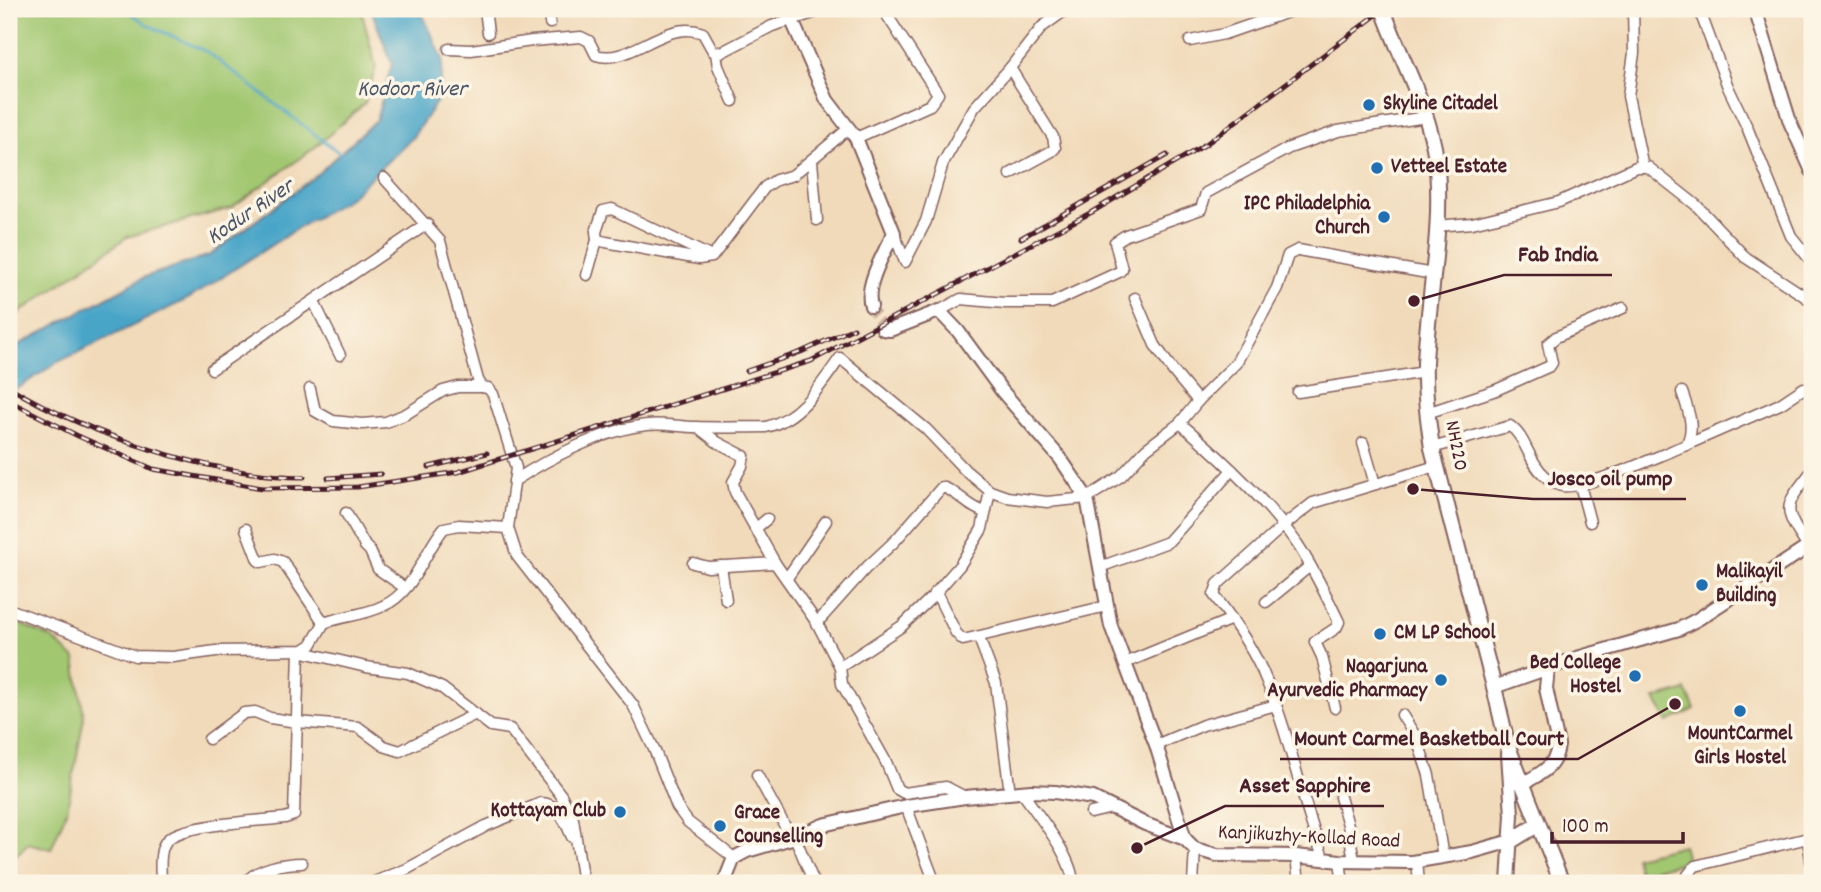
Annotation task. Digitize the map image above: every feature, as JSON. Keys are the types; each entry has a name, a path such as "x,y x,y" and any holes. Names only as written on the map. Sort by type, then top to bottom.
{"highway":[{"name":"NH220","path":"1383,11 1426,117 1434,145 1436,226 1425,372 1432,448 1508,747 1562,883"},
{"path":"1511,841 1537,825"}],"main road":[{"path":"1755,9 1790,122 1812,171"},
{"path":"789,14 827,100 852,134 894,233 881,257 869,292 871,306"},
{"path":"883,330 890,330 939,311 958,331 1002,391 1060,458 1087,498 1111,626 1156,745 1185,839"},
{"path":"1494,687 1577,658 1679,629 1698,620 1811,548"},
{"path":"1522,784 1548,769 1557,754 1557,738 1546,688 1548,669"},
{"path":"1508,747 1512,815 1508,883"},
{"name":"Kanjikuzhy-Kollad Road","path":"734,858 747,851 794,838 823,825 906,806 1016,792 1055,792 1093,798 1145,824 1185,839 1195,849 1217,855 1417,861 1511,841"},
{"path":"724,883 734,858"}],"street":[{"path":"485,9 488,33"},
{"path":"549,9 550,23"},
{"path":"716,53 772,26 789,14 826,9"},
{"path":"597,240 699,259 712,257 765,187 776,180 793,175 852,134 930,105 938,94 883,9"},
{"path":"894,233 905,262 926,221 943,163 974,108 1010,68 1041,27 1068,9"},
{"path":"1190,41 1224,34 1297,9"},
{"path":"1633,9 1634,52 1628,96 1643,167"},
{"path":"1699,9 1728,87 1791,236 1812,262"},
{"path":"449,49 471,50 581,37 589,41 596,55 600,57 618,55 668,33 685,30 703,33 716,53 718,66 733,101"},
{"path":"1010,68 1055,144 1052,151 1010,174"},
{"path":"939,311 961,299 1052,303 1119,272 1122,269 1115,242 1126,235 1201,209 1206,193 1289,148 1338,131 1426,117"},
{"path":"812,161 817,220"},
{"path":"1436,226 1472,223 1559,202 1636,167 1648,167 1696,205 1745,257 1812,301"},
{"path":"384,178 440,241 482,387"},
{"path":"587,275 603,211 611,209 712,257"},
{"path":"212,369 427,225"},
{"path":"514,481 545,461 622,430 648,425 698,428 775,425 786,419 815,393 840,358 926,429 965,470 990,491 1007,497 1047,502 1087,498 1121,476 1146,449 1180,423 1236,363 1277,288 1288,255 1298,250 1433,274"},
{"path":"1135,298 1155,345 1172,371 1198,401"},
{"path":"314,302 340,355"},
{"path":"1427,413 1496,390 1550,366 1552,363 1548,344 1556,337 1623,308"},
{"path":"1298,392 1425,372"},
{"path":"310,389 315,411 333,421 362,424 386,422 406,414 443,391 458,387 488,388 493,394 516,468 508,528 517,556 633,705 677,807 688,822 734,858"},
{"path":"1432,448 1510,426 1516,431 1533,463 1544,475 1560,486 1580,485 1686,446 1780,404 1804,388"},
{"path":"1682,392 1691,419 1691,437 1686,446"},
{"path":"1180,423 1231,470 1283,526 1310,566 1339,622 1336,628 1315,642 1322,657 1335,708"},
{"path":"698,428 744,456 743,466 733,486 775,563 817,623 840,667 842,684 886,762 897,789 904,793 946,787 965,797"},
{"path":"1363,443 1375,484"},
{"path":"1324,857 1310,824 1266,679 1231,618 1214,595 1215,590 1218,584 1283,526 1313,503 1436,466"},
{"path":"1100,567 1168,542 1231,470"},
{"path":"1811,548 1794,526 1789,500 1812,471"},
{"path":"1580,485 1590,522"},
{"path":"817,623 942,487 950,489 977,510 985,512"},
{"path":"840,667 902,626 960,565 982,529 990,491"},
{"path":"346,513 378,569 405,588"},
{"path":"755,529 767,519"},
{"path":"787,578 827,521"},
{"path":"299,651 311,645 324,623 382,607 394,600 405,588 444,528 459,525 508,528"},
{"path":"246,529 258,560 261,562 275,559 283,562 324,623"},
{"path":"692,563 708,568 775,563"},
{"path":"721,566 726,600"},
{"path":"1266,602 1310,566"},
{"path":"936,592 956,633 963,640 1107,606"},
{"path":"9,609 135,656 173,657 216,651 299,651 366,667 408,673 442,688 491,726 510,729 561,795 573,819 583,883"},
{"path":"1125,663 1231,618"},
{"path":"979,638 996,683 1016,792 1061,850 1069,865 1073,883"},
{"path":"162,883 163,846 172,836 209,826 294,815 299,651"},
{"path":"1156,745 1203,725 1276,705"},
{"path":"209,740 244,713 255,712 271,718 297,722 358,727 384,746 400,751 475,714"},
{"path":"1402,715 1417,739 1429,775 1443,857"},
{"path":"757,775 794,838 814,883"},
{"path":"1340,797 1354,861"},
{"path":"372,883 407,869 486,827 541,803 551,804 558,811 576,847"},
{"path":"906,806 935,883"},
{"path":"1091,813 1112,808"},
{"path":"1689,883 1688,875 1695,866 1810,838 1812,868"},
{"path":"1192,883 1195,849"},
{"path":"1296,856 1299,883"},
{"path":"1340,860 1343,883"},
{"path":"1417,861 1419,883"},
{"path":"245,883 249,877 286,863 302,863"}],"green space":[{"path":"9,9 361,9 376,67 365,103 313,149 231,208 127,237 9,320"},
{"path":"9,619 52,638 75,659 84,717 67,810 51,849 28,843 9,863"},
{"path":"1686,690 1695,709 1668,722 1655,699"},
{"path":"1683,845 1687,861 1639,873 1635,857"}],"water":[{"name":"Kodoor River","path":"371,9 420,9 443,59 439,98 412,138 349,198 190,298 58,362 9,394 9,350 145,277 210,255 314,177 376,120 392,64"}],"waterway":[{"path":"125,9 148,25 207,52 342,155"}],"tunnel":[{"path":"871,306 883,329"}],"railway":[{"path":"9,401 78,436 153,469 262,488 358,487 458,472 811,361 1092,212 1206,144 1384,9"},
{"path":"1021,238 1167,155"},
{"path":"747,371 801,352 854,328"},
{"path":"9,387 76,421 151,450 230,469 304,477"},
{"path":"429,467 487,453"},
{"path":"328,478 381,474"}],"place":[{"name":"Skyline Citadel","path":"1369,105"},
{"name":"Vetteel Estate","path":"1377,168"},
{"name":"IPC Philadelphia Church","path":"1384,217"},
{"name":"Fab India","path":"1414,301"},
{"name":"Josco oil pump","path":"1413,489"},
{"name":"Malikayil Building","path":"1702,585"},
{"name":"CM LP School","path":"1380,634"},
{"name":"Bed College Hostel","path":"1635,676"},
{"name":"Nagarjuna Ayurvedic Pharmacy","path":"1441,680"},
{"name":"Mount Carmel Basketball Court","path":"1675,704"},
{"name":"MountCarmel Girls Hostel","path":"1740,711"},
{"name":"Kottayam Club","path":"620,812"},
{"name":"Grace Counselling","path":"720,826"},
{"name":"Asset Sapphire","path":"1137,848"}],"water label":[{"name":"Kodur River","path":"251,213"}]}
